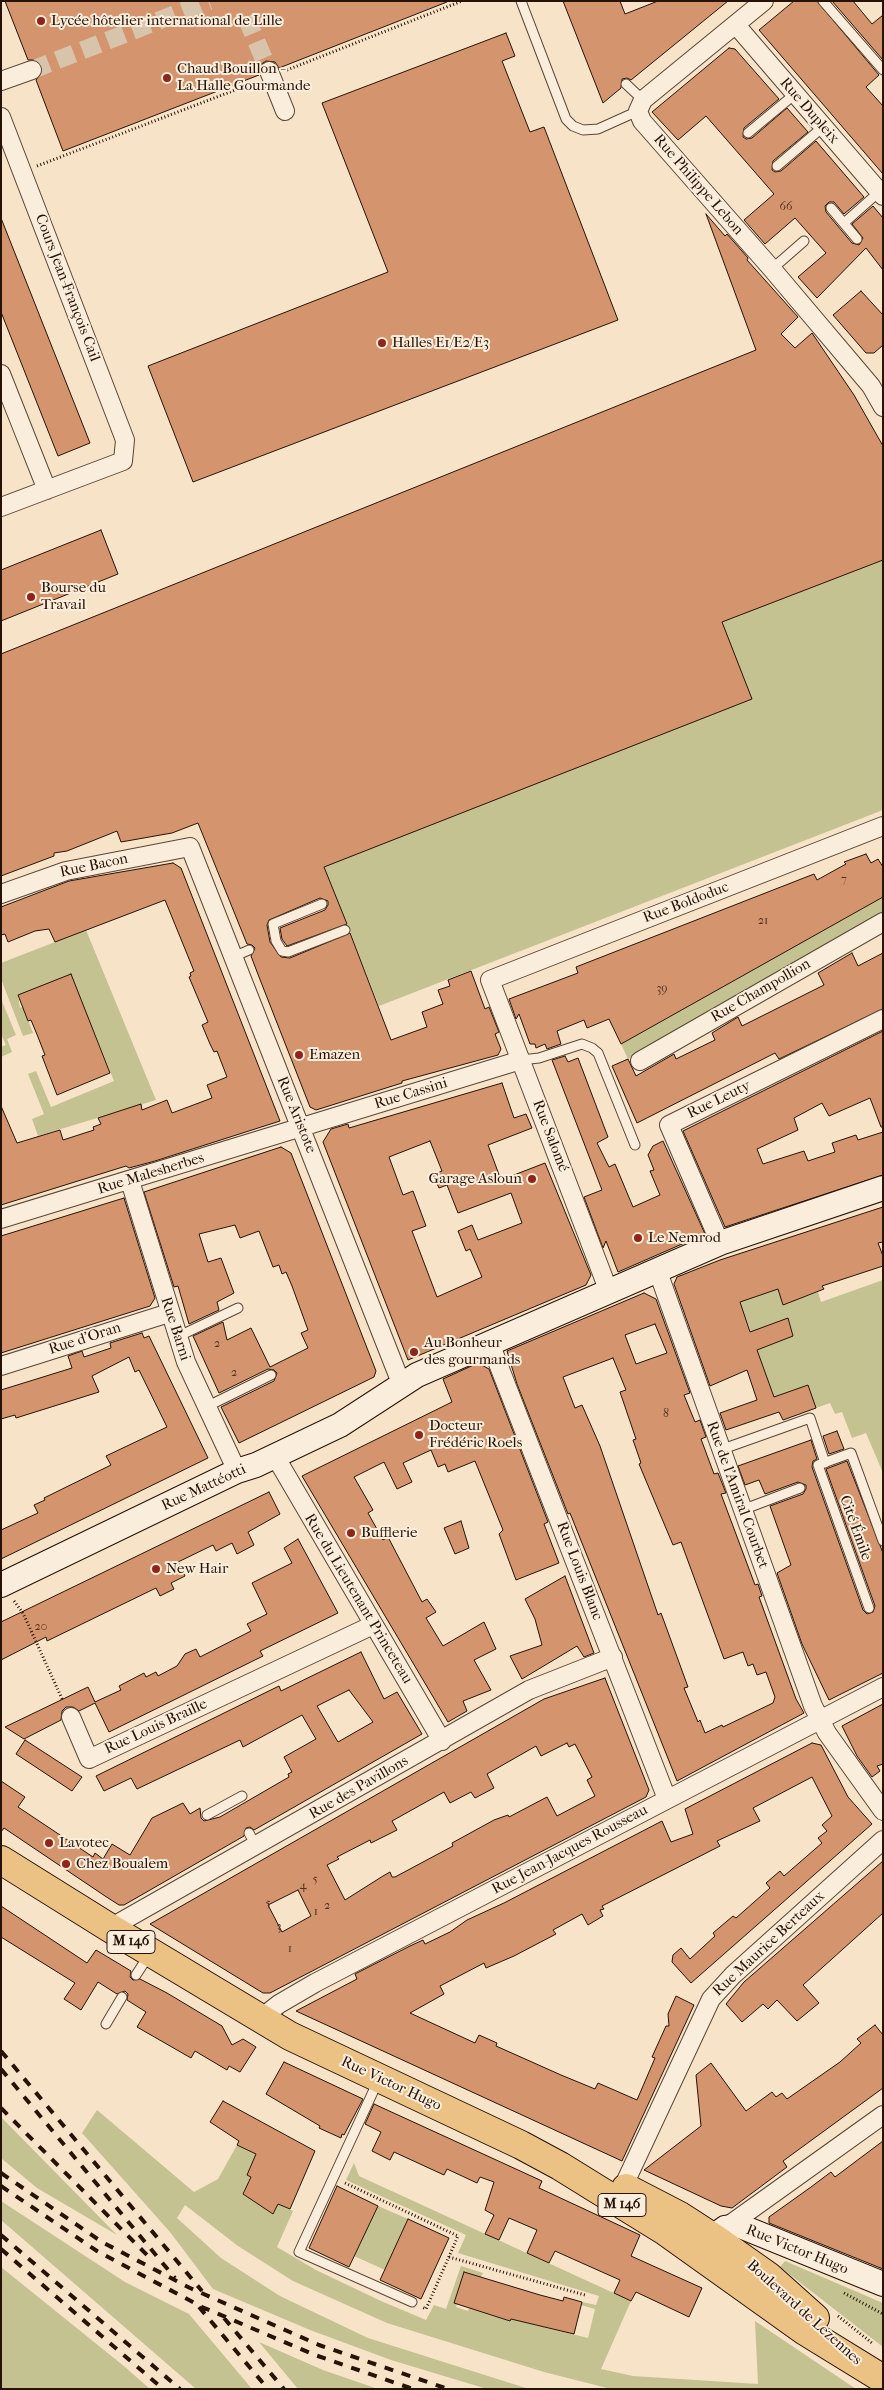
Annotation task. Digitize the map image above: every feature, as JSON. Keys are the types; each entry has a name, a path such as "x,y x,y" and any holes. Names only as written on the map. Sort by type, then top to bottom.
{"main road":[{"name":"M 146","path":"1,1860 110,1928 143,1964 263,2021"},
{"name":"Rue Victor Hugo","path":"263,2021 290,2036 521,2144 617,2192 719,2233"},
{"name":"Rue Victor Hugo","path":"617,2192 721,2269"},
{"name":"Boulevard de Lezennes","path":"719,2233 876,2375"},
{"name":"Boulevard de Lezennes","path":"721,2269 805,2331 876,2375"}],"street":[{"path":"640,105 764,1"},
{"name":"Rue Dupleix","path":"736,25 881,194"},
{"path":"1,81 32,70"},
{"path":"270,74 285,111"},
{"name":"Rue Philippe Lebon","path":"640,105 642,121 772,268 877,381 883,408"},
{"name":"Cours Jean-François Cail","path":"1,117 125,440 123,461 47,490"},
{"path":"1,374 47,490 1,507"},
{"name":"Rue Boldoduc","path":"490,980 883,826"},
{"name":"Rue Bacon","path":"1,894 66,871 190,847"},
{"name":"Rue Aristote","path":"190,847 241,954 301,1128 401,1383"},
{"name":"Rue Champollion","path":"640,1061 883,922"},
{"name":"Rue Salomé","path":"490,980 609,1292"},
{"name":"Rue Leuty","path":"720,1243 669,1125 883,1019"},
{"name":"Rue Cassini","path":"301,1128 521,1060"},
{"name":"Rue Malesherbes","path":"1,1219 301,1128"},
{"name":"Rue Barni","path":"130,1180 177,1338 206,1408 237,1471"},
{"name":"Rue Mattéotti","path":"2,1585 237,1471 275,1456 340,1424 401,1383 657,1269 720,1243 883,1188"},
{"name":"Rue de l'Amiral Courbet","path":"657,1269 720,1450 820,1720 883,1811"},
{"name":"Rue d'Oran","path":"1,1366 169,1313"},
{"name":"Rue Louis Blanc","path":"490,1343 667,1799"},
{"name":"Rue du Lieutenant Princeteau","path":"275,1456 442,1741"},
{"name":"Rue Louis Braille","path":"71,1717 89,1759 373,1624"},
{"name":"Rue des Pavillons","path":"110,1928 252,1840 442,1741 545,1682 612,1658"},
{"name":"Rue Jean-Jacques Rousseau","path":"263,2021 270,2011 279,2004 315,1983 883,1687"},
{"name":"Rue Maurice Berteaux","path":"617,2192 711,1999 733,1975 883,1840"},
{"path":"721,2269 712,2255 711,2246 719,2233 883,2115"},
{"name":"Rue Victor Hugo","path":"719,2233 745,2227 883,2284"}],"lane":[{"path":"521,1 566,120 573,126 583,130 598,129 640,105 626,84"},
{"path":"823,1 883,70"},
{"path":"748,133 795,94"},
{"path":"777,166 823,127"},
{"path":"844,223 881,194"},
{"path":"831,208 857,239"},
{"path":"772,268 804,241"},
{"path":"322,904 273,924 273,942 282,951 288,952 345,930"},
{"path":"521,1060 539,1058 582,1044 592,1048 598,1053 635,1145"},
{"path":"177,1338 238,1308"},
{"path":"206,1408 271,1375"},
{"name":"Cité Émile","path":"720,1450 810,1418 825,1462"},
{"name":"Cité Émile","path":"869,1608 818,1465 851,1453 883,1541"},
{"path":"742,1510 800,1488"},
{"path":"208,1815 233,1806 242,1796"},
{"path":"106,2024 122,1997"},
{"path":"380,2078 299,2252 412,2302"}],"path":[{"path":"23,172 270,74 462,1"},
{"path":"2,1585 23,1613 71,1717"},
{"path":"333,2178 458,2236 426,2309 412,2302"},
{"path":"449,2256 584,2295"}],"shaded area":[{"path":"883,560 883,810 379,1006 329,879 300,876 751,699 721,622"},
{"path":"883,897 883,916 628,1059 621,1044"},
{"path":"86,930 156,1100 38,1136 32,1119 44,1114 28,1074 36,1071 51,1107 114,1081 95,1034 18,995 20,1008 23,1007 33,1033 23,1036 1,979 1,963"},
{"path":"1,999 16,1035 7,1039 12,1052 1,1057 1,1047 6,1045 1,1034"},
{"path":"883,1280 883,1473 866,1433 852,1438 842,1412 835,1414 830,1403 816,1408 808,1385 774,1397 757,1350 793,1336 789,1321 774,1323 751,1333 733,1283 775,1281 796,1300 818,1292 821,1302"},
{"path":"97,2110 194,2192 218,2179 237,2145 260,2156 255,2168 251,2166 247,2175 251,2177 243,2193 273,2214 278,2204 293,2211 277,2247 316,2270 426,2320 434,2305 446,2309 461,2266 483,2273 481,2277 464,2272 454,2302 457,2304 456,2307 468,2311 469,2308 493,2316 501,2315 500,2318 510,2321 511,2319 588,2338 595,2309 581,2305 582,2302 596,2305 599,2296 458,2253 466,2235 346,2180 354,2163 359,2176 631,2301 601,2369 633,2376 758,2384 755,2321 856,2389 611,2389 544,2372 387,2323 293,2281 238,2246 185,2205 177,2218 221,2258 280,2296 368,2338 529,2389 487,2389 391,2360 310,2330 213,2289 170,2232 82,2133"},
{"path":"1,2117 117,2235 37,2188 1,2158"},
{"path":"1,2201 125,2282 189,2314 252,2389 196,2389 1,2220"},
{"path":"378,2206 408,2219 385,2270 354,2256"},
{"path":"785,2261 883,2303 883,2347 780,2267"},
{"path":"1,2267 125,2367 150,2389 1,2389"},
{"path":"259,2342 323,2370 378,2389 298,2389"}],"building":[{"path":"5,1 447,2 279,68 275,62 266,61 260,65 259,75 63,151 36,80 42,72 42,66 34,60 28,60"},
{"path":"563,1 620,1 625,14 658,1 728,1 631,80 627,78 622,79 621,88 603,103"},
{"path":"794,1 817,1 879,75 866,87 883,106 883,174 759,30"},
{"path":"832,1 853,1 872,24 883,15 883,60"},
{"name":"Halles E1/E2/E3","path":"506,33 515,56 502,61 530,132 544,127 618,320 193,482 148,366 388,272 322,103"},
{"path":"729,48 735,49 779,99 744,128 743,137 746,139 752,138 787,108 808,132 773,161 772,170 775,172 781,171 816,141 864,197 844,214 834,202 829,202 825,206 826,212 852,243 859,245 863,238 852,224 873,206 883,218 883,270 866,248 817,298 798,277 826,253 795,218 765,244 744,220 774,194 706,116 678,140 652,112"},
{"path":"706,214 725,236 727,234 748,258 747,260 798,317 781,334 795,348 812,333 854,395 883,446 883,560 722,622 752,699 324,867 347,924 287,946 282,939 280,928 325,910 328,901 320,898 269,920 267,925 270,942 281,957 290,958 350,933 391,1040 427,1027 422,1012 443,1004 438,990 450,986 448,980 471,971 485,1009 489,1007 499,1032 495,1034 501,1049 498,1055 402,1081 402,1083 316,1110 310,1107 251,956 255,948 247,944 198,823 172,833 121,842 117,831 67,851 54,853 54,856 1,876 1,654 756,350"},
{"path":"1,218 90,443 58,456 1,312"},
{"path":"861,291 883,315 883,345 874,353 866,353 833,315"},
{"name":"Bourse du Travail","path":"101,530 118,574 1,621 1,570"},
{"path":"866,854 871,863 878,859 883,867 883,897 621,1044 609,1019 587,1028 584,1020 557,1031 561,1044 547,1049 545,1044 536,1048 535,1044 530,1044 519,1014 516,1019 509,999 578,973 576,967 814,874 817,880 846,864 844,862"},
{"path":"173,863 181,868 280,1121 155,1161 129,1168 126,1166 1,1205 1,1106 17,1143 60,1130 63,1140 94,1130 93,1127 101,1124 98,1118 141,1104 142,1110 167,1100 172,1113 212,1098 207,1085 227,1077 217,1051 214,1052 202,1025 208,1022 189,977 191,976 190,973 194,971 165,900 55,942 49,929 35,931 8,942 5,934 1,935 1,907 69,881"},
{"path":"852,953 858,966 883,953 883,1009 779,1059 775,1053 637,1123 612,1066 628,1059 636,1076 674,1054 676,1059 715,1040 712,1033 738,1017 742,1026 824,985 818,973"},
{"path":"71,974 110,1073 57,1095 42,1056 45,1055 38,1037 31,1020 28,1021 18,995"},
{"path":"883,1031 883,1127 881,1127 870,1098 829,1116 822,1103 794,1118 798,1130 757,1149 763,1164 804,1151 808,1161 835,1152 832,1143 856,1135 858,1140 883,1132 883,1175 725,1227 683,1131"},
{"path":"565,1056 568,1062 578,1058 608,1137 597,1143 609,1167 615,1164 633,1207 660,1195 650,1171 654,1170 648,1155 653,1146 663,1141 705,1234 618,1272 606,1241 603,1248 584,1197 602,1190 552,1060"},
{"path":"502,1083 514,1118 526,1114 532,1128 488,1145 501,1180 545,1163 591,1275 586,1285 408,1360 323,1142 331,1129 348,1124 349,1128","holes":["430,1141 442,1171 433,1175 439,1188 447,1185 458,1213 511,1193 522,1223 478,1240 472,1225 458,1231 466,1251 470,1249 482,1277 437,1297 412,1231 426,1226 413,1191 403,1195 389,1157"]},
{"path":"281,1147 291,1153 376,1371 374,1377 239,1443 221,1407 274,1381 277,1373 274,1370 268,1369 219,1393 193,1336 223,1322 227,1340 251,1328 270,1367 308,1348 301,1333 308,1330 292,1286 286,1272 282,1274 279,1265 273,1267 259,1231 240,1238 235,1225 199,1234 208,1262 221,1258 234,1293 217,1302 219,1310 189,1324 178,1286 174,1287 144,1192"},
{"path":"124,1198 155,1298 150,1306 1,1353 1,1236"},
{"path":"883,1207 883,1242 878,1243 883,1256 883,1266 822,1286 824,1289 783,1305 778,1289 740,1302 750,1332 788,1318 793,1336 757,1350 774,1397 808,1385 816,1408 783,1420 779,1412 726,1430 720,1413 757,1400 747,1370 710,1386 674,1284 677,1277 720,1260"},
{"path":"644,1293 656,1299 690,1393 684,1395 695,1422 700,1420 706,1437 701,1439 714,1474 718,1473 726,1493 721,1494 755,1585 758,1584 762,1596 759,1597 796,1699 804,1713 677,1781 570,1513 568,1514 517,1384 507,1351","holes":["655,1324 667,1353 636,1364 625,1335","613,1358 626,1390 620,1392 636,1439 633,1440 641,1463 639,1464 673,1545 681,1542 724,1659 743,1652 748,1666 753,1664 757,1675 766,1672 775,1697 773,1703 723,1727 722,1725 705,1733 700,1720 698,1722 684,1688 688,1687 661,1613 658,1615 600,1446 582,1405 575,1408 563,1377"]},
{"path":"142,1333 144,1338 149,1336 208,1458 1,1559 1,1530 38,1513 34,1505 45,1500 44,1498 111,1465 106,1456 167,1427 139,1370 135,1372 129,1357 92,1376 99,1392 16,1418 15,1415 1,1419 1,1390 72,1368 68,1356 82,1351 84,1357 111,1348 110,1343"},
{"path":"478,1363 489,1369 548,1522 544,1524 559,1563 516,1580 499,1534 503,1530 475,1461 448,1472 445,1464 438,1467 431,1450 403,1463 412,1482 397,1489 384,1462 354,1477 373,1510 368,1513 383,1540 388,1537 422,1602 427,1599 436,1612 426,1618 443,1646 484,1622 496,1649 474,1660 491,1690 463,1701 467,1711 448,1722 302,1476 452,1402 443,1379"},
{"path":"837,1431 844,1449 829,1454 823,1436"},
{"path":"811,1440 817,1459 813,1461 812,1467 863,1610 867,1614 873,1612 875,1606 826,1469 847,1461 883,1553 883,1673 829,1700 802,1644 777,1573 791,1565 770,1506 803,1494 806,1485 798,1482 765,1494 759,1480 745,1485 738,1466"},
{"path":"269,1492 280,1514 248,1532 254,1545 237,1554 232,1543 216,1551 213,1545 178,1562 185,1576 171,1583 174,1589 160,1596 156,1588 47,1641 46,1637 1,1660 1,1622"},
{"path":"461,1521 469,1548 455,1554 444,1528"},
{"path":"298,1539 338,1613 260,1651 263,1656 109,1732 95,1703 79,1711 73,1707 66,1707 62,1711 61,1720 24,1739 5,1727 88,1687 95,1702 121,1690 119,1686 144,1673 146,1677 156,1672 158,1676 177,1666 185,1654 196,1649 200,1657 251,1631 247,1624 267,1614 252,1583 292,1563 284,1548"},
{"path":"565,1576 594,1653 584,1657 577,1646 522,1679 510,1656 542,1645 535,1619 525,1599"},
{"path":"361,1652 384,1699 397,1692 422,1734 254,1830 250,1827 246,1828 244,1836 124,1905 119,1905 4,1828 1,1832 1,1781 25,1797 18,1807 93,1857 95,1853 103,1859 112,1844 130,1855 152,1818 183,1803 190,1814 200,1808 201,1818 204,1821 220,1817 289,1777 288,1774 292,1772 284,1757 316,1739 302,1715 243,1747 240,1740 137,1789 131,1778 104,1791 96,1776 279,1686 281,1691","holes":["349,1690 373,1722 338,1742 317,1706"]},
{"path":"605,1678 649,1790 646,1797 270,1993 263,1993 150,1924 544,1699","holes":["567,1743 569,1747 575,1744 592,1777 587,1780 595,1796 557,1816 547,1797 509,1817 508,1815 494,1820 452,1843 453,1846 395,1877 392,1877 390,1872 345,1900 327,1865 339,1859 337,1857 370,1840 371,1843 397,1830 392,1821 444,1792 450,1803 471,1792 475,1798 494,1788 487,1774 536,1746 541,1756","298,1890 311,1916 282,1932 268,1905"]},
{"path":"883,1704 883,1764 877,1766 880,1771 872,1777 857,1756 842,1726"},
{"path":"25,1740 82,1777 72,1791 16,1754"},
{"path":"812,1743 821,1745 848,1797 872,1824 691,1983 672,1962 673,1955 681,1948 690,1959 715,1936 713,1933 733,1916 736,1918 770,1888 766,1883 780,1871 784,1876 822,1843 818,1838 827,1831 822,1825 832,1816 812,1777 753,1808 760,1821 717,1841 720,1846 602,1906 604,1909 600,1910 603,1916 588,1925 582,1914 553,1930 556,1934 514,1956 486,1968 484,1963 440,1986 444,1994 410,2013 475,2043 479,2035 497,2043 496,2046 595,2089 598,2083 637,2100 655,2058 652,2057 666,2026 669,2026 668,2014 676,1996 694,2005 622,2161 296,2011 357,1979 355,1974 423,1940 425,1944 450,1932 467,1920 504,1903 662,1821 671,1842 693,1834 685,1809"},
{"path":"883,1861 883,1913 803,1985 819,2003 797,2021 777,2000 768,2009 763,2004 742,2022 726,2004 744,1982"},
{"path":"1,1906 87,1963 96,1950 131,1971 130,1977 133,1980 140,1979 222,2026 232,2045 243,2039 256,2047 240,2072 229,2066 227,2070 195,2051 191,2058 137,2027 146,2012 127,2000 128,1994 125,1991 117,1994 98,1982 81,2010 64,1999 75,1983 1,1937"},
{"path":"875,2025 883,2035 883,2088 783,2161 787,2167 732,2208 721,2206 644,2170 701,2126 696,2075 711,2063 746,2111 772,2092 776,2097 782,2093 787,2099 840,2062 861,2043 857,2039"},
{"path":"284,2062 363,2099 341,2138 319,2128 320,2126 266,2094"},
{"path":"223,2101 315,2151 290,2209 278,2204 273,2214 243,2194 251,2177 247,2175 256,2154 237,2145 239,2141 210,2122"},
{"path":"374,2104 542,2181 539,2188 640,2235 631,2256 702,2288 689,2317 636,2292 631,2301 614,2293 620,2280 555,2251 549,2263 527,2253 537,2230 509,2218 499,2240 485,2234 494,2215 485,2210 494,2182 480,2177 477,2183 447,2169 444,2175 394,2152 390,2160 372,2151 381,2132 365,2124"},
{"path":"883,2141 883,2269 769,2223 769,2217 831,2172 835,2177"},
{"path":"337,2186 378,2206 349,2267 309,2248"},
{"path":"408,2219 449,2238 421,2299 380,2280"},
{"path":"464,2272 563,2301 564,2297 582,2302 574,2334 511,2319 510,2321 454,2303"}],"tunnel":[{"path":"32,70 209,1"},
{"path":"246,17 269,71"}],"railway":[{"path":"1,2051 202,2291"},
{"path":"1,2069 175,2278"},
{"path":"1,2108 147,2255"},
{"path":"1,2173 102,2242 190,2288 319,2345 448,2389"},
{"path":"1,2186 97,2251 202,2307 315,2355 413,2389"},
{"path":"1,2235 180,2389"},
{"path":"1,2249 163,2389"},
{"path":"199,2307 268,2389"},
{"path":"224,2318 284,2389"}],"place":[{"name":"Lycée hôtelier international de Lille","path":"41,21"},
{"name":"Chaud Bouillon - La Halle Gourmande","path":"167,78"},
{"name":"Halles E1/E2/E3","path":"382,343"},
{"name":"Bourse du Travail","path":"31,597"},
{"name":"Emazen","path":"299,1055"},
{"name":"Garage Asloun","path":"532,1179"},
{"name":"Le Nemrod","path":"638,1238"},
{"name":"Au Bonheur des gourmands","path":"414,1352"},
{"name":"Docteur Frédéric Roels","path":"419,1435"},
{"name":"Bufflerie","path":"351,1533"},
{"name":"New Hair","path":"156,1569"},
{"name":"Lavotec","path":"49,1843"},
{"name":"Chez Boualem","path":"66,1864"}]}
